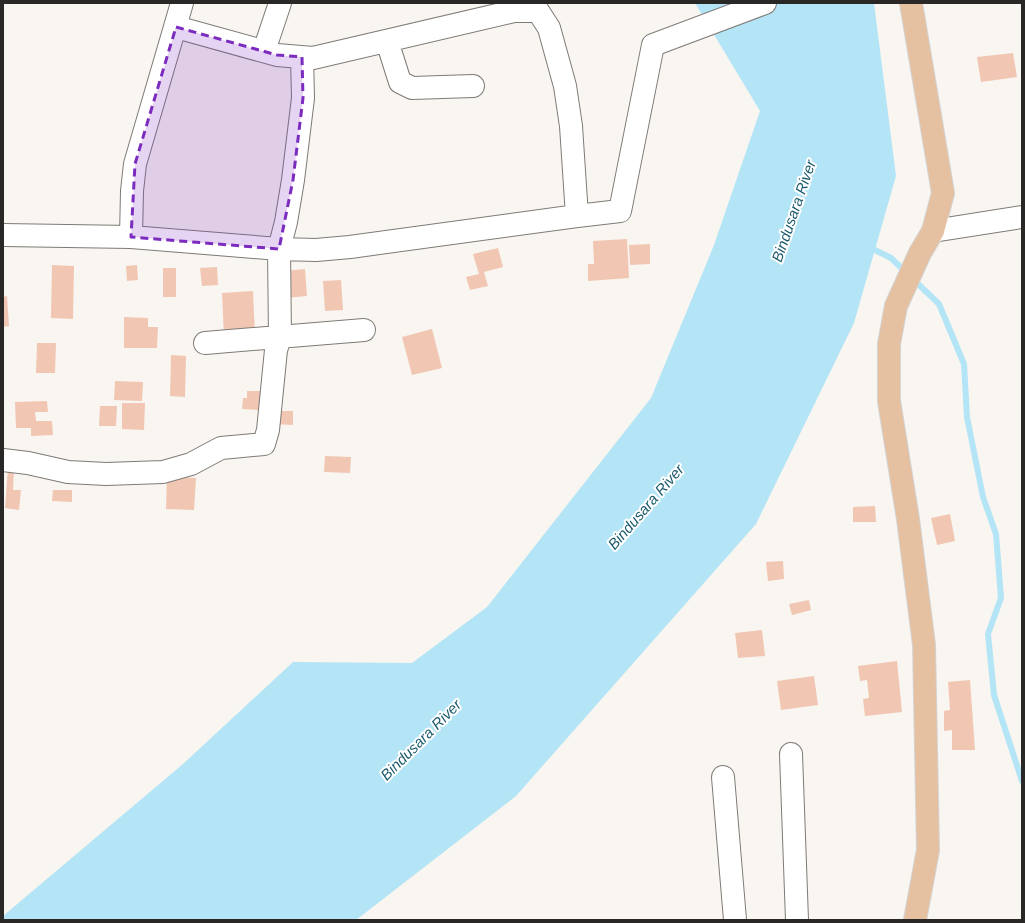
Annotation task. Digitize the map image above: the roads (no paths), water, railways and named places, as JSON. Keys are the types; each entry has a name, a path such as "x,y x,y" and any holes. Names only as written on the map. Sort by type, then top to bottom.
{"main road":[{"path":"911,3 943,193 933,231 920,253 896,306 889,344 889,401 908,519 924,644 928,850 915,920"}],"street":[{"path":"131,237 132,192 135,164 182,3"},
{"path":"264,51 280,3"},
{"path":"3,235 131,237 279,249 316,250 350,247 620,211 653,45 765,3"},
{"path":"176,27 277,55 313,58 535,7 549,28 565,86 571,126 577,216"},
{"path":"387,41 400,82 412,88 473,86"},
{"path":"3,460 28,463 68,472 106,474 163,472 191,464 221,448 264,444 268,430 276,350 280,338 279,249 286,222 295,165 303,98 302,57"},
{"path":"933,231 1022,217"},
{"path":"205,343 364,330"},
{"path":"791,754 797,920"},
{"path":"723,777 735,920"}],"water":[{"name":"Bindusara River","path":"695,3 874,3 896,176 854,323 756,524 516,796 356,920 3,920 3,916 183,764 293,662 412,663 487,607 651,398 714,245 760,111"}],"waterway":[{"path":"869,247 891,258 939,304 964,364 967,417 983,497 996,534 1001,598 988,634 994,695 1022,781"}]}
